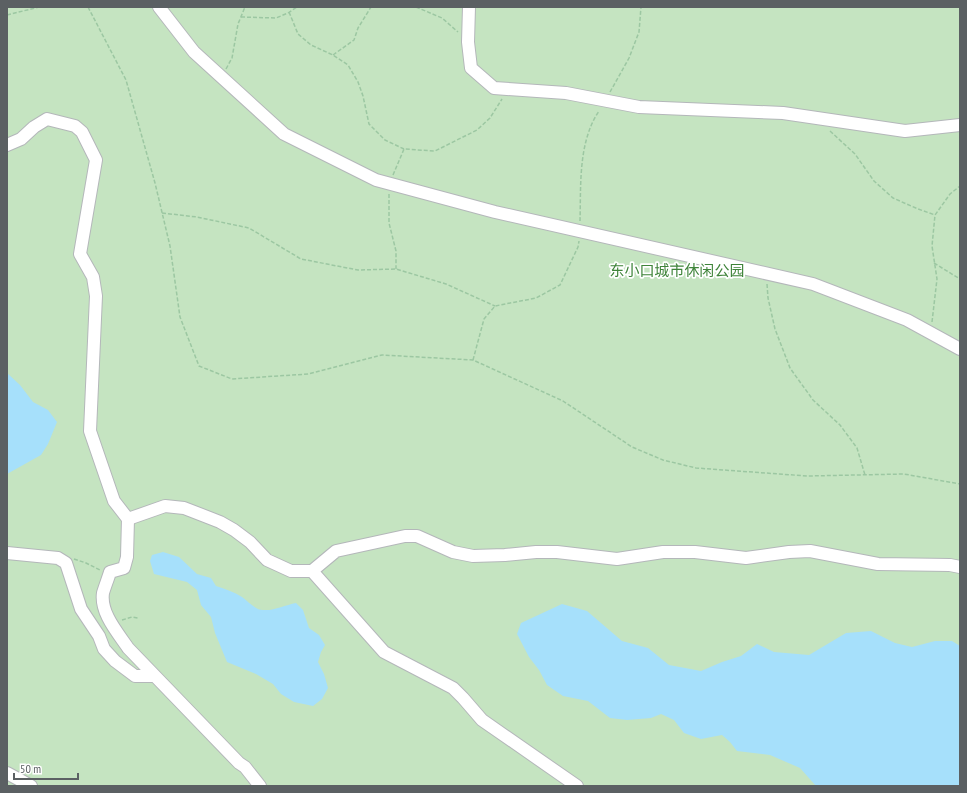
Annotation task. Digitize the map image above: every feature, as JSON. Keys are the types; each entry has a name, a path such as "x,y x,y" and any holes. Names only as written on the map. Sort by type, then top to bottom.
{"street":[{"path":"159,7 194,52 284,134 376,180 495,212 813,284 907,320 960,349"},
{"path":"469,7 468,42 471,68 494,88 566,93 639,107 783,113 905,131 960,125"},
{"path":"7,145 21,139 34,127 46,119 75,126 82,132 96,160 80,254 93,277 96,296 90,431 114,501 128,519 127,557 124,568 110,572 103,594 104,609 128,648 244,767 260,786"},
{"path":"128,519 165,506 184,508 220,522 234,530 250,542 267,560 291,571 312,571 336,551 405,536 417,536 453,552 473,556 557,552 617,559 663,552 695,552 746,558 789,552 810,551 878,564 950,565 960,567"},
{"path":"7,553 58,558 66,563 81,609 99,636 104,649 115,661 135,676 154,676"},
{"path":"312,571 384,652 453,688 482,720 577,786"},
{"path":"7,773 31,786"}],"path":[{"path":"7,15 39,7"},
{"path":"88,7 126,80 155,183 170,246 180,317 199,366 232,379 308,374 382,355 473,360 563,401 632,447 663,460 696,468 807,476 904,474 960,484"},
{"path":"222,78 232,58 238,24 245,7"},
{"path":"241,17 276,18 297,7"},
{"path":"334,55 354,40 358,28 371,7"},
{"path":"416,7 442,18 468,42"},
{"path":"162,213 198,217 249,228 300,259 358,270 396,269 446,284 495,306 536,298 560,284 578,247 584,148 591,122 605,101 629,58 639,32 640,7"},
{"path":"289,12 298,34 311,45 334,55 348,65 358,82 363,96 369,124 385,140 404,149 435,150 477,130 490,118 508,89"},
{"path":"828,129 855,154 874,181 893,198 935,215"},
{"path":"396,269 396,251 389,223 388,197 390,183 404,149"},
{"path":"930,332 933,318 936,279 932,246 935,215 950,194 960,186"},
{"path":"934,262 960,279"},
{"path":"767,274 768,298 775,329 790,368 813,400 840,425 857,448 865,475"},
{"path":"473,360 484,320 495,306"},
{"path":"58,558 77,559 103,572"},
{"path":"110,621 117,622 132,617 138,618"}],"green space":[{"name":"东小口城市休闲公园","path":"7,7 960,7 960,786 7,786"}],"water":[{"path":"7,373 20,385 33,402 48,410 57,422 48,444 41,455 7,474"},
{"path":"163,552 179,557 197,574 211,578 216,586 239,595 257,609 271,610 296,603 303,610 309,628 319,635 325,645 318,662 324,674 328,688 322,699 313,706 294,702 281,694 273,684 256,674 227,662 215,633 211,617 201,605 197,590 187,582 154,574 150,561 152,555"},
{"path":"562,604 587,611 622,641 648,648 669,665 701,671 741,656 757,644 774,652 809,655 846,633 871,631 895,643 912,647 935,641 952,641 960,646 960,786 816,786 800,768 770,755 737,751 722,735 701,739 684,733 674,720 661,714 651,718 627,720 610,718 588,701 563,696 547,685 539,670 529,657 517,634 521,623"}]}
